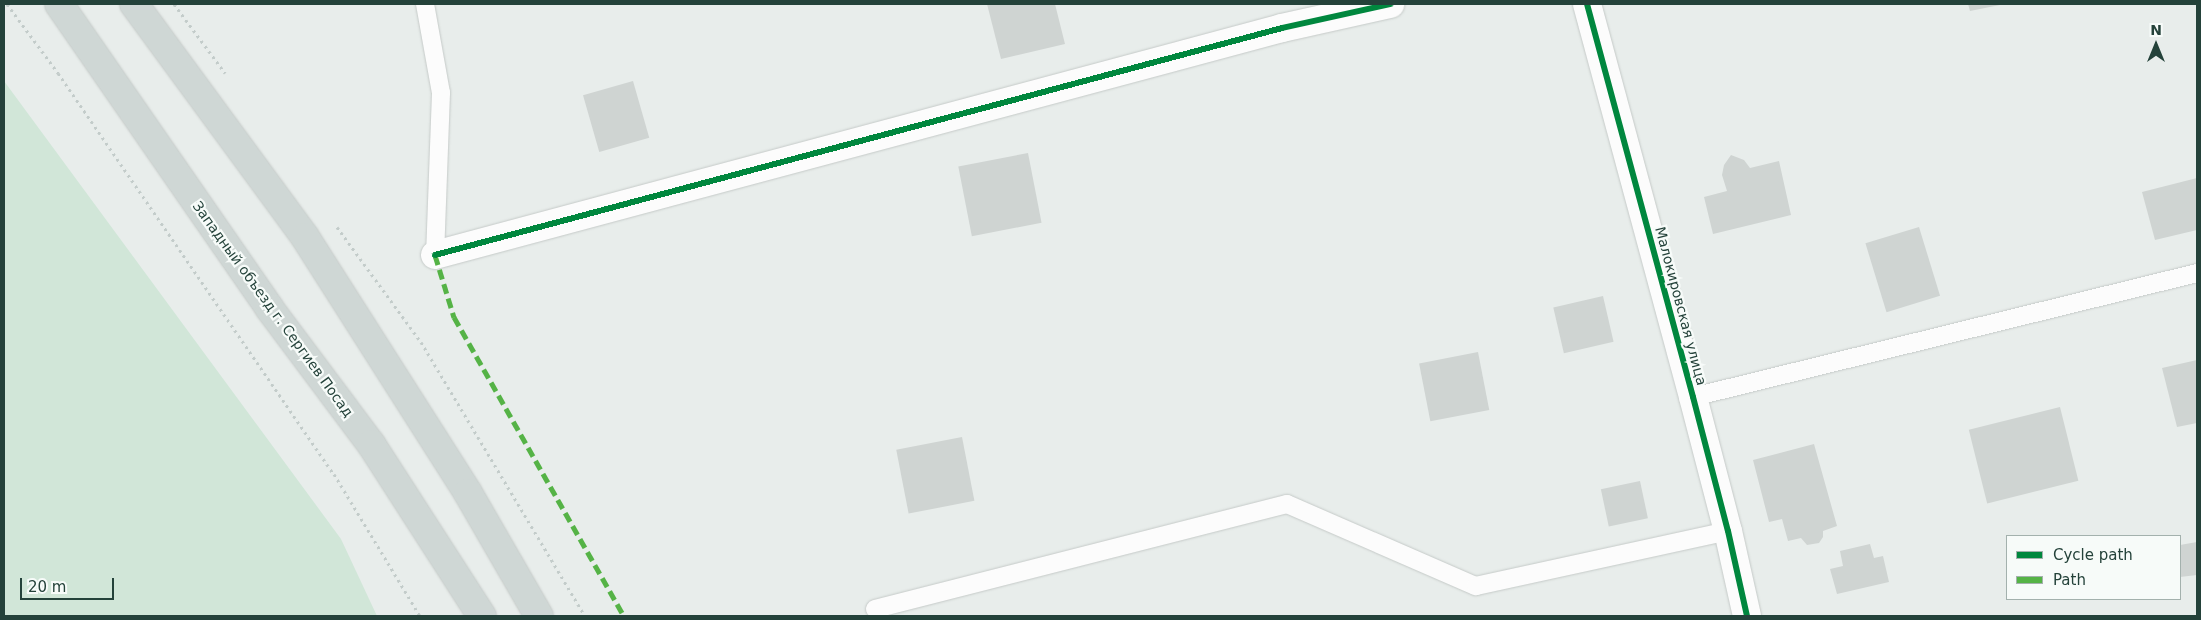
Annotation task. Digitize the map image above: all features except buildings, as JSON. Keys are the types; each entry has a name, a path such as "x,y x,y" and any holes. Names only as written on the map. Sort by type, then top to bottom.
{"main road":[{"name":"Западный объезд г. Сергиев Посад","path":"59,4 270,309 371,444 482,616"},
{"path":"134,4 305,237 468,493 538,616"}],"street":[{"path":"435,255 1282,28 1390,4"},
{"name":"Малокировская улица","path":"1587,4 1693,397 1728,531 1747,616"}],"lane":[{"path":"425,4 441,93 435,255"},
{"path":"1693,397 2197,273"},
{"path":"875,609 1287,504 1476,586 1728,531"}],"path":[{"path":"7,4 58,73 334,474 420,616"}],"green space":[{"path":"4,81 341,539 377,616 4,616"}],"marked path":[{"path":"435,255 454,317 624,616"}],"cycle path":[{"path":"435,255 1282,28 1390,4"},
{"path":"1587,4 1693,397 1728,531 1747,616"}]}
